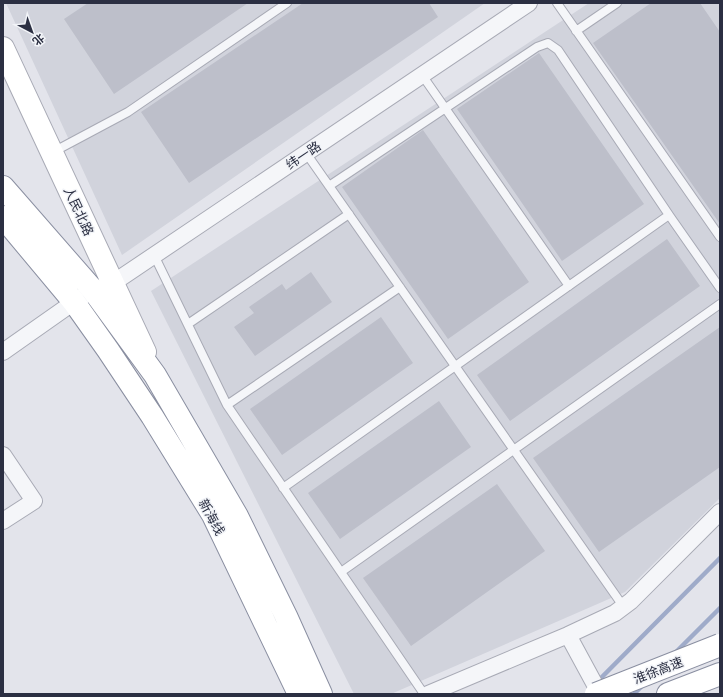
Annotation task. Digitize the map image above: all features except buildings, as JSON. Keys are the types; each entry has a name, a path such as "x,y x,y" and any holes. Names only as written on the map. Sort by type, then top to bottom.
{"main road":[{"name":"人民北路","path":"3,48 155,375"},
{"path":"3,187 93,290 155,375"},
{"name":"新海线","path":"3,217 74,302 152,416 213,515 299,694"},
{"name":"新海线","path":"155,375 237,516 286,616 321,694"},
{"name":"淮徐高速","path":"596,694 720,645"},
{"name":"淮徐高速","path":"668,694 720,674"}],"street":[{"name":"纬一路","path":"4,348 93,290 113,283 529,3"},
{"path":"3,521 34,501 5,463"},
{"path":"428,694 568,635 615,613 631,600 720,512"},
{"path":"568,635 600,694"}],"lane":[{"path":"52,153 128,112 287,3"},
{"path":"557,3 720,237"},
{"path":"576,31 617,3"},
{"path":"329,186 537,47 548,43 558,50 720,288"},
{"path":"422,75 568,286"},
{"path":"306,153 623,606"},
{"path":"188,324 349,214"},
{"path":"283,488 669,215"},
{"path":"154,255 227,405 424,694"},
{"path":"227,405 400,287"},
{"path":"341,572 720,304"}],"shaded area":[{"path":"6,3 485,3 122,255"},
{"path":"589,3 720,3 720,498 625,592 391,694 354,694 151,291"}],"waterway":[{"path":"597,682 720,558"},
{"path":"675,653 720,608"},
{"path":"634,694 643,685"}]}
